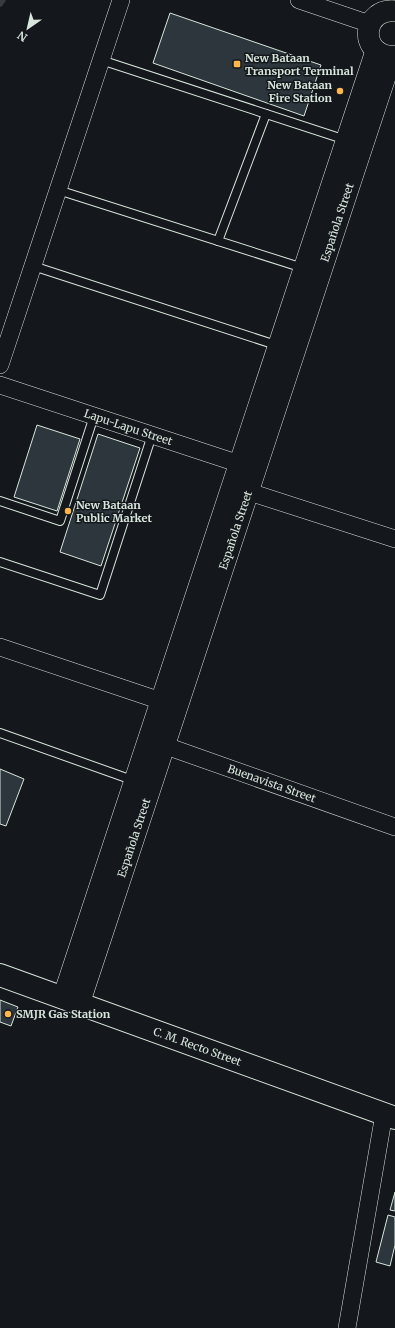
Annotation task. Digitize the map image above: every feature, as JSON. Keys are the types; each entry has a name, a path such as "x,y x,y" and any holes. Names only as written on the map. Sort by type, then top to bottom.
{"main road":[{"name":"C. M. Recto Street","path":"0,975 389,1116"}],"street":[{"path":"0,365 121,0"},
{"path":"299,0 370,24"},
{"path":"388,54 371,45 368,38 368,31 370,24 378,14 393,7"},
{"name":"Española Street","path":"287,349 304,268 346,140 388,54"},
{"name":"Española Street","path":"71,1001 240,489 388,54"},
{"name":"Lapu-Lapu Street","path":"0,385 248,466"},
{"path":"240,489 395,539"},
{"path":"0,647 169,704"},
{"name":"Buenavista Street","path":"156,743 395,827"},
{"path":"346,1328 389,1116"}],"lane":[{"path":"101,60 346,140"},
{"path":"218,241 266,114"},
{"path":"58,190 304,268"},
{"path":"33,266 287,349"},
{"path":"0,502 60,521 94,416"},
{"path":"0,562 100,595 152,435"},
{"path":"0,733 143,784"}],"building":[{"name":"New Bataan Transport Terminal","path":"170,13 321,65 304,116 153,63"},
{"path":"37,425 80,439 57,511 14,497"},
{"path":"98,434 140,448 101,566 60,552"},
{"path":"0,769 24,779 6,826 0,824"},
{"name":"SMJR Gas Station","path":"0,1000 18,1007 11,1026 0,1022"},
{"path":"395,1192 395,1211 390,1210"},
{"path":"388,1215 395,1217 395,1245 390,1266 376,1262"}],"waterway":[{"path":"0,4 3,0"}],"place":[{"name":"New Bataan Transport Terminal","path":"237,64"},
{"name":"New Bataan Fire Station","path":"340,91"},
{"name":"New Bataan Public Market","path":"68,511"},
{"name":"SMJR Gas Station","path":"8,1014"}]}
